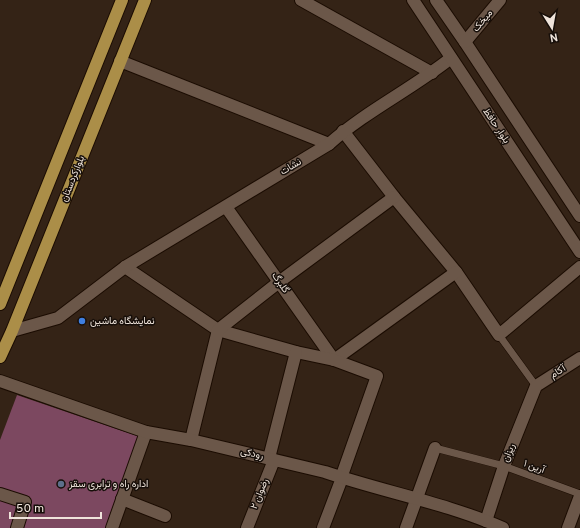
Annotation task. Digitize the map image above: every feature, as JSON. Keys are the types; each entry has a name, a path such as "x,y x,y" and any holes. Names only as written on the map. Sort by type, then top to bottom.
{"main road":[{"path":"0,304 122,0"},
{"name":"بلوارکردستان","path":"0,357 12,331 145,0"}],"street":[{"path":"301,0 432,73"},
{"name":"بلوار حافظ","path":"413,0 580,252"},
{"name":"بلوار حافظ","path":"436,0 580,216"},
{"name":"میخک","path":"465,42 500,0"},
{"name":"نشات","path":"12,331 58,318 125,267 329,144 343,131 432,73 451,58"},
{"path":"120,61 329,144"},
{"path":"343,131 456,272 499,335 580,267"},
{"path":"191,440 218,330 279,282 394,196"},
{"name":"گلبرگ","path":"226,206 334,360"},
{"path":"125,267 218,330 296,352 334,360 377,376 324,528"},
{"path":"334,360 456,272"},
{"name":"رضوان ۲","path":"247,528 271,459 296,352"},
{"name":"آکام","path":"536,386 580,358"},
{"name":"رودکی","path":"0,381 146,432 191,440 325,472 416,498 485,524 503,528"},
{"name":"ریزان","path":"485,524 504,466 536,386"},
{"path":"112,528 146,432"},
{"path":"406,528 435,448"},
{"path":"0,494 25,502 17,528"},
{"path":"568,528 580,495"},
{"path":"122,499 165,516"}],"lane":[{"path":"499,335 536,386"},
{"name":"آرین ۱","path":"435,448 504,466 580,495"}],"building":[{"name":"اداره راه و ترابری سقز","path":"17,395 140,437 106,528 0,528 0,440"}],"place":[{"name":"نمایشگاه ماشین","path":"82,321"},
{"name":"اداره راه و ترابری سقز","path":"61,484"}]}
